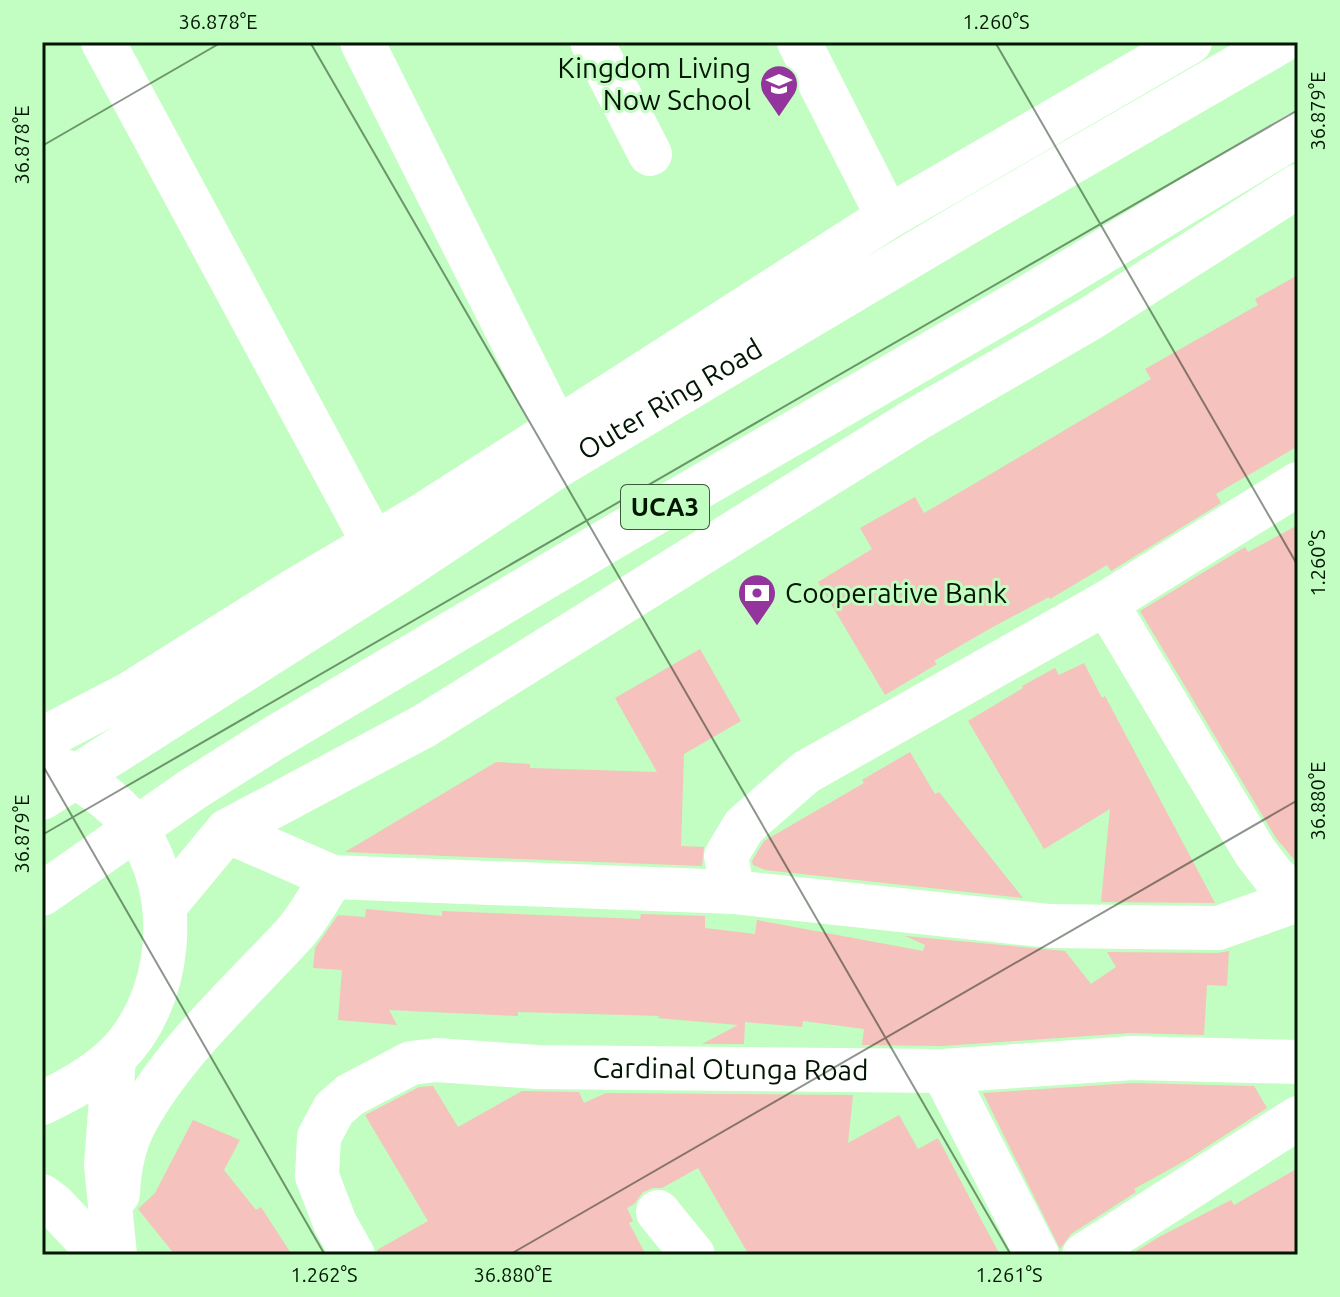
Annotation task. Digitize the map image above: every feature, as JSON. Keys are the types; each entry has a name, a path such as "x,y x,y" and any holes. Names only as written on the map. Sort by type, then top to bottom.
{"main road":[{"path":"103,42 374,544"},
{"path":"362,42 557,430"},
{"path":"592,42 650,154"},
{"path":"799,42 888,217"},
{"name":"Outer Ring Road","path":"51,726 131,693 557,430 888,217 1190,42"},
{"name":"Outer Ring Road","path":"42,798 398,572 559,465 980,215 1280,42"},
{"name":"UCA3","path":"42,894 193,789 274,738 1018,303 1298,134"},
{"name":"UCA3","path":"162,894 227,831 424,726 915,420 1091,318 1298,186"},
{"path":"733,892 726,856 744,826 806,772 1106,603 1298,484"},
{"path":"227,831 332,877 733,892 1050,926 1218,928 1298,898 1275,878 1255,852 1106,603"},
{"path":"42,762 99,791 135,827 162,894 161,971 153,998 131,1038 114,1058 75,1087 42,1103"},
{"path":"134,1255 117,1215 119,1174 135,1123 173,1068 247,982 297,931 332,877"},
{"path":"114,1058 106,1165 115,1255"},
{"name":"Cardinal Otunga Road","path":"353,1255 335,1223 317,1176 319,1137 334,1109 342,1102 376,1079 411,1063 436,1060 537,1067 943,1071 1132,1058 1298,1062"},
{"path":"943,1071 1037,1255"},
{"path":"1084,1255 1298,1118"},
{"path":"42,1196 101,1255"},
{"path":"658,1212 693,1255"}],"building":[{"path":"1298,275 1298,446 1216,494 1221,503 1111,571 1107,565 1050,599 991,628 934,661 937,664 885,695 818,582 872,549 860,528 915,497 924,513 1151,379 1145,369 1258,305 1255,299"},
{"path":"1298,525 1298,864 1276,838 1140,611 1245,547 1248,552"},
{"path":"700,649 741,721 684,754 681,846 704,847 702,866 345,852 496,762 530,764 530,768 657,772 615,698"},
{"path":"1084,663 1102,698 1105,696 1215,903 1101,902 1110,809 1044,849 968,721 1055,668 1059,675"},
{"path":"910,752 935,794 939,792 1023,898 765,870 753,865 752,861 764,841 864,783 862,780"},
{"path":"366,909 442,916 442,911 640,919 641,914 705,916 705,928 755,934 757,920 923,951 925,945 905,936 1065,951 1091,984 1116,967 1107,952 1229,951 1227,986 1207,985 1204,1035 1130,1033 942,1046 862,1045 864,1029 803,1021 802,1027 745,1022 744,1044 702,1044 738,1025 657,1018 660,1016 518,1012 518,1016 389,1010 397,1025 338,1020 342,970 313,968 315,948 338,915 365,917"},
{"path":"1133,1083 1254,1086 1267,1108 1188,1159 1134,1189 1136,1192 1071,1234 1060,1249 983,1093"},
{"path":"433,1086 458,1127 522,1091 579,1092 584,1103 606,1093 853,1095 848,1143 899,1115 918,1149 938,1138 1000,1255 749,1255 698,1168 662,1188 643,1192 627,1208 633,1221 629,1223 646,1255 378,1255 377,1250 428,1221 365,1115 419,1087"},
{"path":"193,1120 240,1140 224,1170 256,1210 261,1207 292,1255 175,1255 138,1209 155,1193"},
{"path":"1298,1168 1298,1255 1130,1255 1231,1200 1234,1205"}],"place":[{"name":"Kingdom Living Now School","path":"779,118"},
{"name":"Cooperative Bank","path":"757,627"}]}
